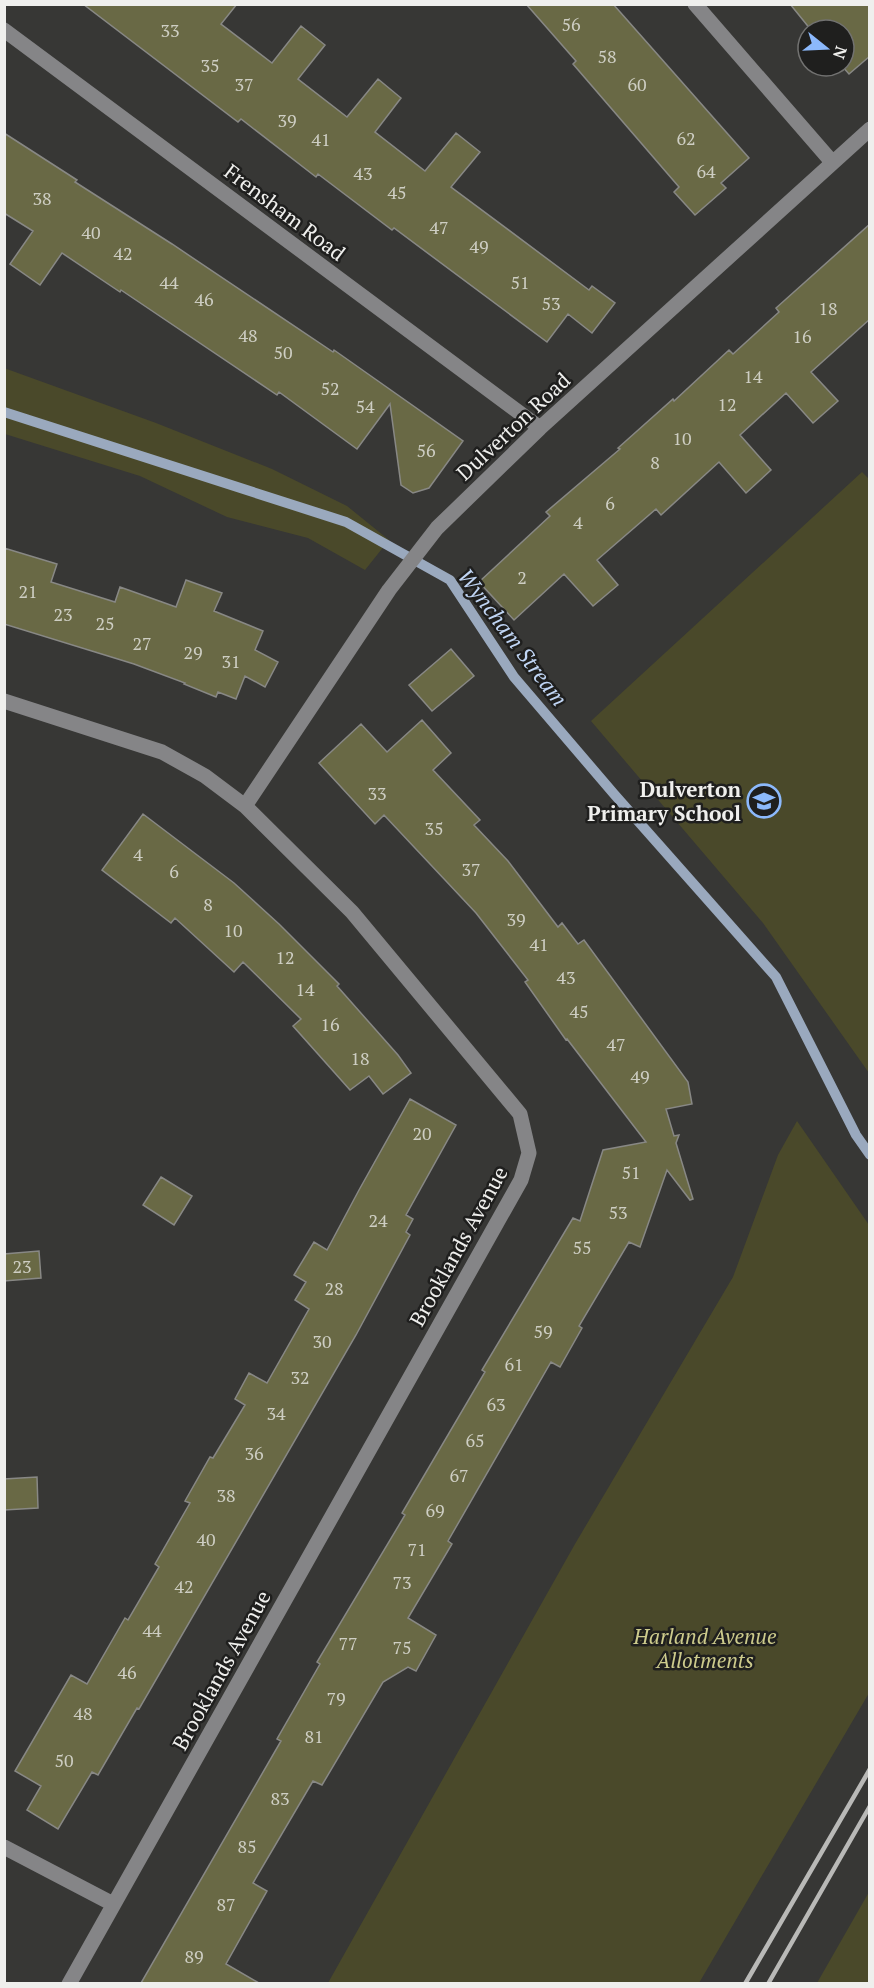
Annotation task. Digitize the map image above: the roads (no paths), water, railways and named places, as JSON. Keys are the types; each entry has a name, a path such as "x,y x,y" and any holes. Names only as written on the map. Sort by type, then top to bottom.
{"street":[{"path":"694,4 832,162"},
{"name":"Frensham Road","path":"4,30 540,428"},
{"name":"Dulverton Road","path":"245,806 389,590 437,528 540,428 870,129"},
{"name":"Brooklands Avenue","path":"4,701 162,752 205,776 245,806 352,912 520,1114 530,1153 521,1180 69,1983"},
{"path":"4,1847 113,1904"}],"waterway":[{"name":"Wyncham Stream","path":"4,412 346,522 450,580 514,677 776,977 856,1135 870,1155"}],"railway":[{"path":"745,1984 870,1769"},
{"path":"768,1984 870,1806"}],"place":[{"name":"Dulverton Primary School","path":"764,801"}],"park label":[{"name":"Harland Avenue Allotments","path":"705,1648"}]}
